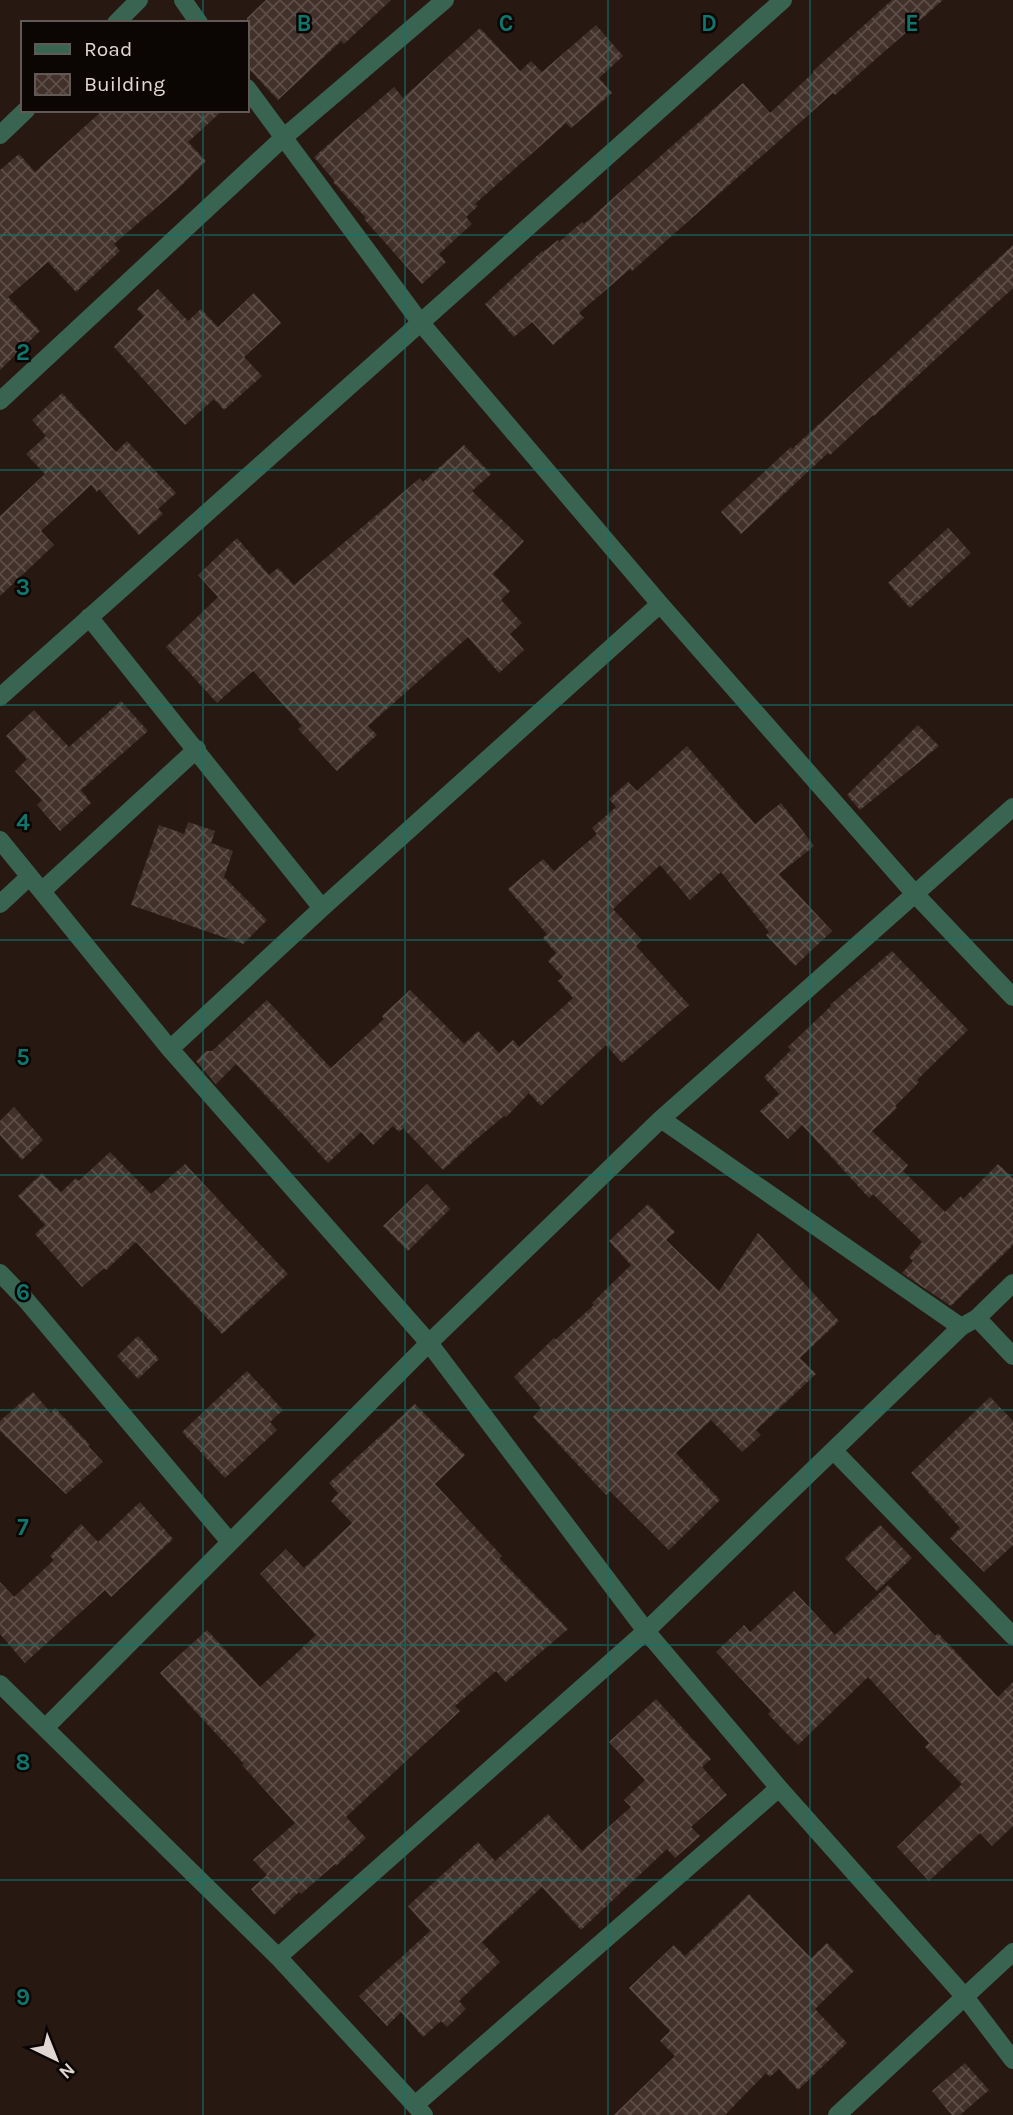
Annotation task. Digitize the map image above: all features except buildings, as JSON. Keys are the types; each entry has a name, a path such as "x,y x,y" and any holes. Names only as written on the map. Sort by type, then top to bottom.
{"street":[{"path":"118,21 139,0"},
{"path":"183,0 198,21"},
{"path":"0,401 283,138 445,0"},
{"path":"0,696 783,0"},
{"path":"248,90 420,322 660,604 915,894 1013,998"},
{"path":"0,135 24,112"},
{"path":"170,1049 322,908 660,604"},
{"path":"89,617 322,908"},
{"path":"43,890 197,749"},
{"path":"44,1728 429,1343 661,1119 1013,807"},
{"path":"0,840 170,1049 429,1343 646,1631 779,1788 965,1997 1013,2060"},
{"path":"0,904 29,877"},
{"path":"661,1119 969,1322 1013,1356"},
{"path":"0,1273 26,1300 230,1542"},
{"path":"278,1957 646,1631 1013,1283"},
{"path":"834,1451 1013,1636"},
{"path":"0,1684 278,1957 420,2110 779,1788"},
{"path":"837,2115 1013,1952"}]}
